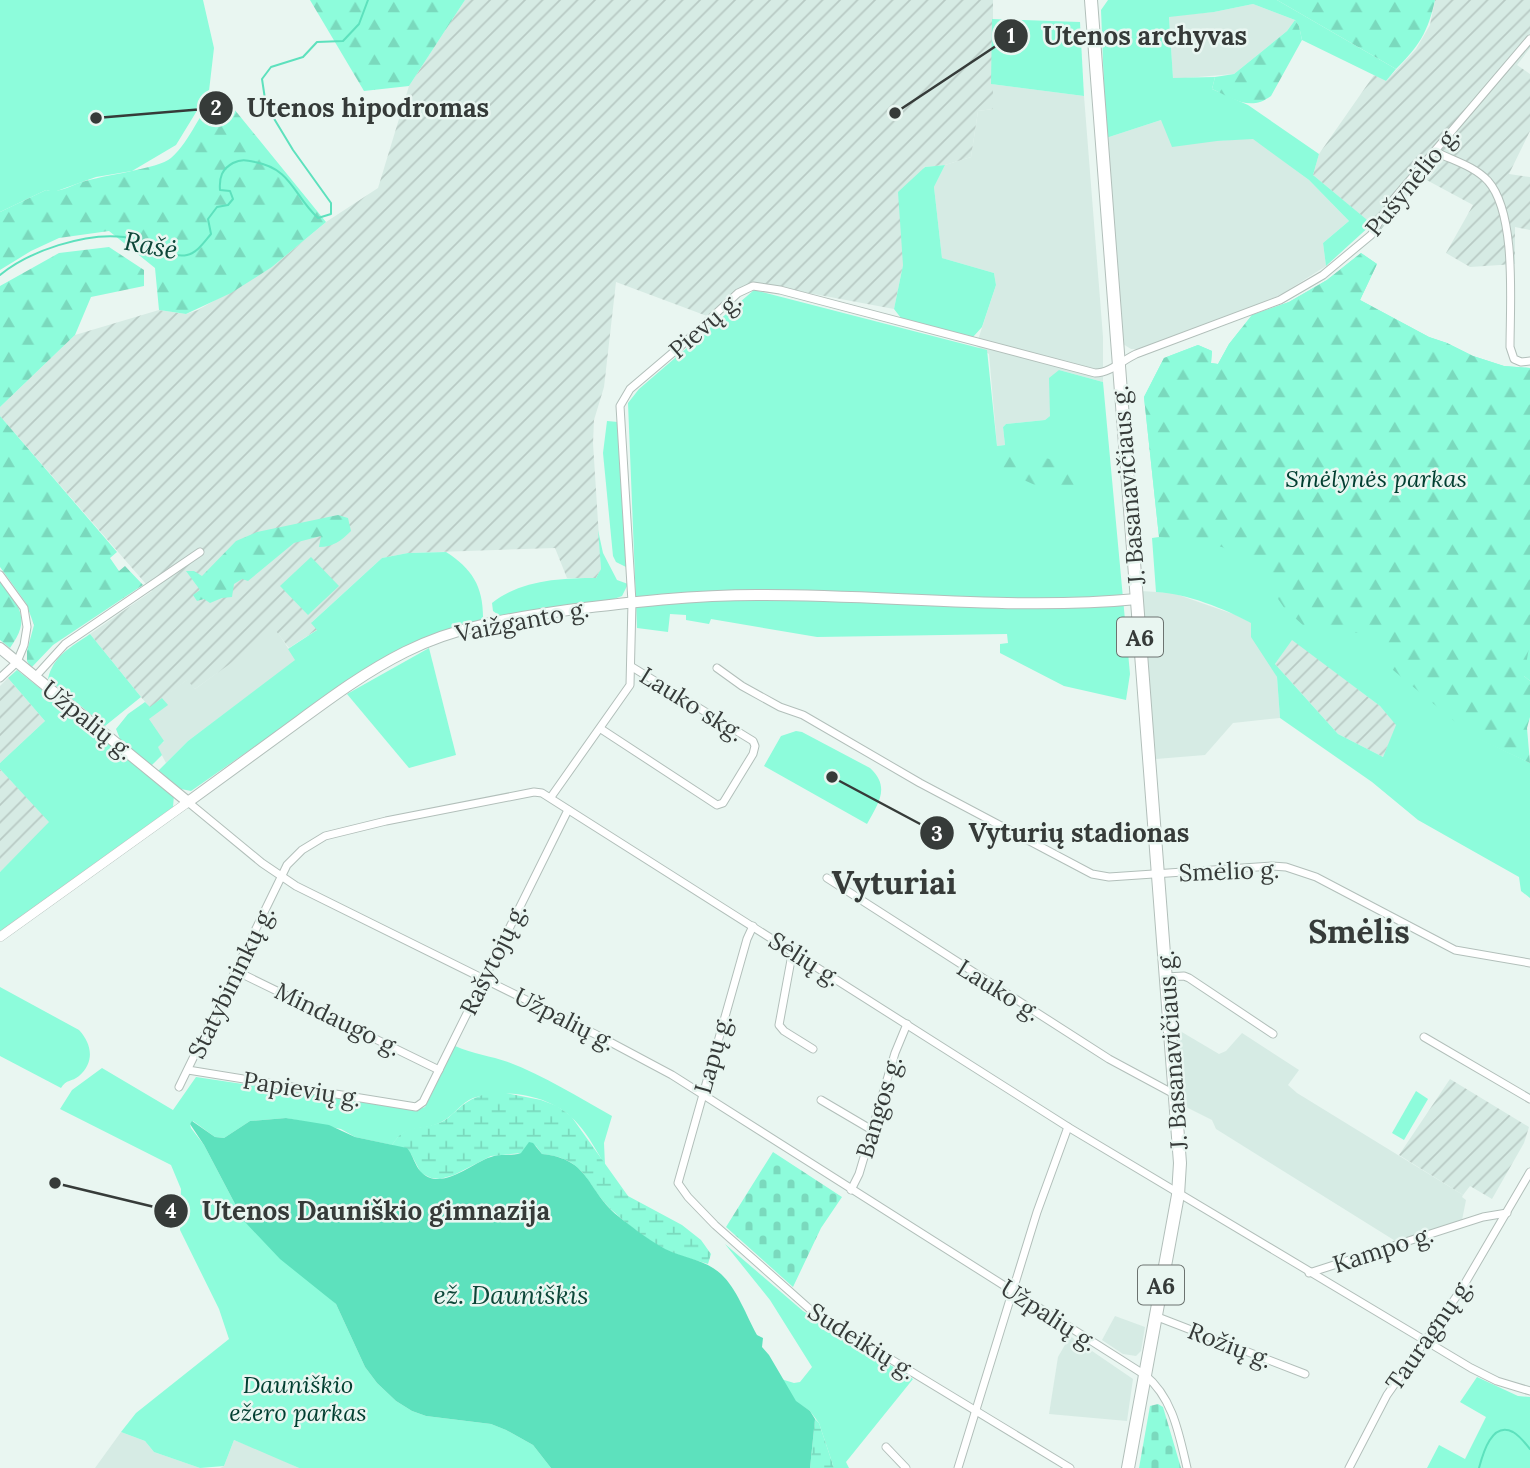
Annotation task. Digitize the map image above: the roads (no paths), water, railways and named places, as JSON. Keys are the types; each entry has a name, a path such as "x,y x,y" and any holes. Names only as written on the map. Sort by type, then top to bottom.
{"main road":[{"name":"J. Basanavičiaus g.","path":"1091,0 1180,1163 1178,1195 1128,1468"},
{"name":"Vaižganto g.","path":"188,802 360,677 406,651 457,632 511,618 696,596 760,595 1041,603 1137,599"},
{"name":"Užpalių g.","path":"0,648 188,802"}],"street":[{"name":"Pušynėlio g.","path":"1118,363 1280,300 1324,275 1371,235 1393,200 1530,39"},
{"path":"1436,152 1475,170 1490,183 1508,232 1510,347 1514,359 1521,362 1530,361"},
{"name":"Pievų g.","path":"551,797 630,685 632,603 620,406 630,389 738,293 753,286 780,290 1095,373 1106,373 1118,363"},
{"path":"35,677 52,655 65,645 200,552"},
{"path":"0,575 24,608 27,617 27,636 17,662 0,678"},
{"name":"Lauko skg.","path":"600,729 717,805 723,803 753,754 753,741 632,667"},
{"name":"Smėlio g.","path":"717,668 742,686 780,707 803,715 920,783 1092,874 1110,877 1286,867 1316,877 1455,950 1530,963"},
{"path":"281,877 287,865 302,850 325,836 386,821 534,792 551,797"},
{"name":"Sėlių g.","path":"551,797 1068,1127 1309,1273"},
{"name":"Užpalių g.","path":"188,802 281,877 296,886 619,1046 701,1094 1145,1374 1166,1399 1178,1430 1187,1468"},
{"name":"Vaižganto g.","path":"0,937 188,802"},
{"name":"Rašytojų g.","path":"416,1107 423,1102 568,810"},
{"name":"Statybininkų g.","path":"179,1087 281,877"},
{"name":"Lauko g.","path":"827,878 1109,1059 1175,1095"},
{"name":"Lapų g.","path":"678,1183 701,1094 753,926"},
{"path":"795,953 791,960 779,1025 813,1049"},
{"name":"Mindaugo g.","path":"236,971 439,1070"},
{"path":"1166,977 1189,978 1273,1034"},
{"name":"Bangos g.","path":"850,1190 859,1174 907,1024"},
{"path":"1424,1037 1530,1100"},
{"name":"Papievių g.","path":"188,1070 416,1107"},
{"path":"821,1100 872,1130"},
{"path":"958,1468 1037,1212 1068,1127"},
{"name":"Tauragnų g.","path":"1349,1468 1387,1395 1461,1290 1530,1172"},
{"name":"Sudeikių g.","path":"678,1183 688,1198 715,1225 803,1305 851,1337 1070,1468"},
{"name":"Kampo g.","path":"1309,1273 1483,1217 1507,1213"},
{"name":"Kampo g.","path":"1309,1273 1483,1375 1530,1391"},
{"name":"Rožių g.","path":"1155,1316 1305,1374"},
{"path":"886,1447 906,1468"}],"water":[{"name":"ež. Dauniškis","path":"286,1118 329,1125 355,1137 407,1148 417,1167 429,1178 438,1179 458,1174 494,1156 521,1153 529,1142 542,1154 570,1162 618,1216 665,1249 710,1266 727,1280 757,1335 763,1338 762,1347 796,1401 810,1411 815,1419 810,1468 551,1468 533,1445 506,1430 491,1424 426,1416 396,1401 365,1367 336,1304 280,1259 244,1221 190,1124 192,1121 215,1137 224,1138 250,1121"}],"waterway":[{"name":"Rašė","path":"265,99 262,79 271,67 303,57 317,42 343,41 359,24 368,0"},
{"name":"Rašė","path":"0,275 42,251 93,237 124,237 164,252 191,254 211,234 208,219 217,207 228,205 233,199 230,191 220,190 221,177 229,165 241,160 267,165 277,170 318,218 331,214 331,203 270,112"},
{"path":"1479,1468 1490,1440 1499,1431 1513,1432 1530,1449"}],"place":[{"name":"Utenos archyvas","path":"895,113"},
{"name":"Utenos hipodromas","path":"96,118"},
{"name":"Vyturių stadionas","path":"832,777"},
{"name":"Utenos Dauniškio gimnazija","path":"55,1183"}],"district":[{"name":"Vyturiai","path":"894,882"},
{"name":"Smėlis","path":"1359,931"}],"park label":[{"name":"Smėlynės parkas","path":"1376,478"},
{"name":"Dauniškio ežero parkas","path":"298,1398"}]}
